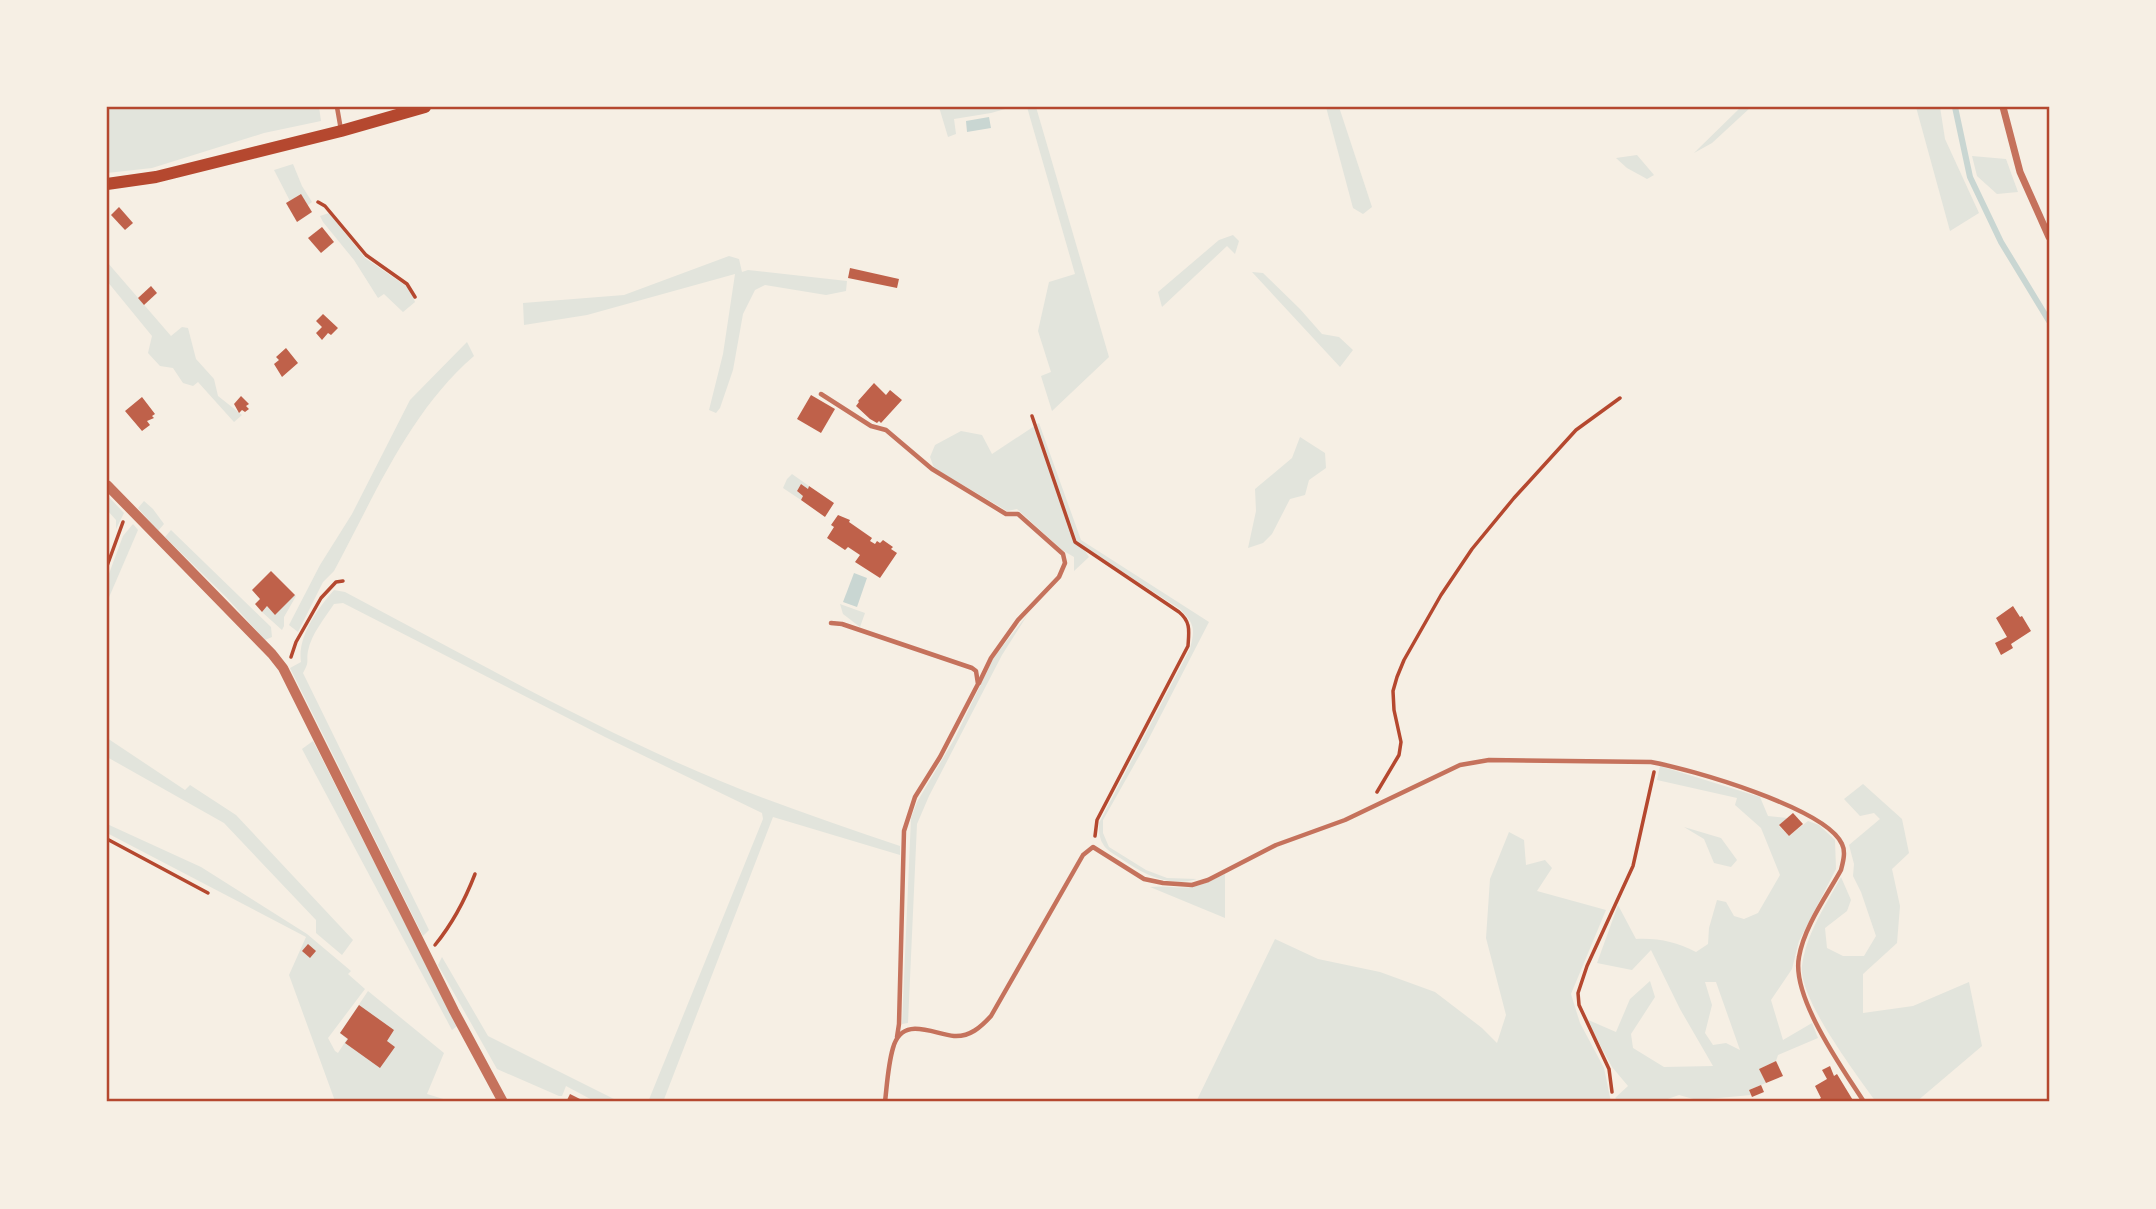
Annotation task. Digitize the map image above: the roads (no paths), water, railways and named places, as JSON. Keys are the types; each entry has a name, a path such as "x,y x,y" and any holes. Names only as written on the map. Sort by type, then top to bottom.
{"main road":[{"path":"107,184 156,177 425,107"}],"street":[{"path":"2003,107 2020,172 2049,237"},
{"path":"107,485 283,668 426,955 503,1102"}],"lane":[{"path":"337,107 341,131"},
{"path":"821,394 871,426 886,430 932,469 1006,514 1018,514 1063,554 1066,563 1059,577 1018,620 991,658 940,757 915,797 904,831 899,1024 885,1102"},
{"path":"831,623 842,624 972,668 976,671 978,684"},
{"path":"897,1037 904,1031 916,1028 927,1028 955,1036 978,1029 991,1016 1083,855 1093,847 1144,878 1163,883 1192,885 1208,880 1276,845 1345,820 1460,765 1489,760 1656,763 1760,794 1806,813 1826,825 1842,844 1844,859 1841,870 1805,939 1799,958 1798,975 1813,1018 1864,1102"}],"waterway":[{"path":"1955,107 1970,177 2001,242 2049,321"}]}
